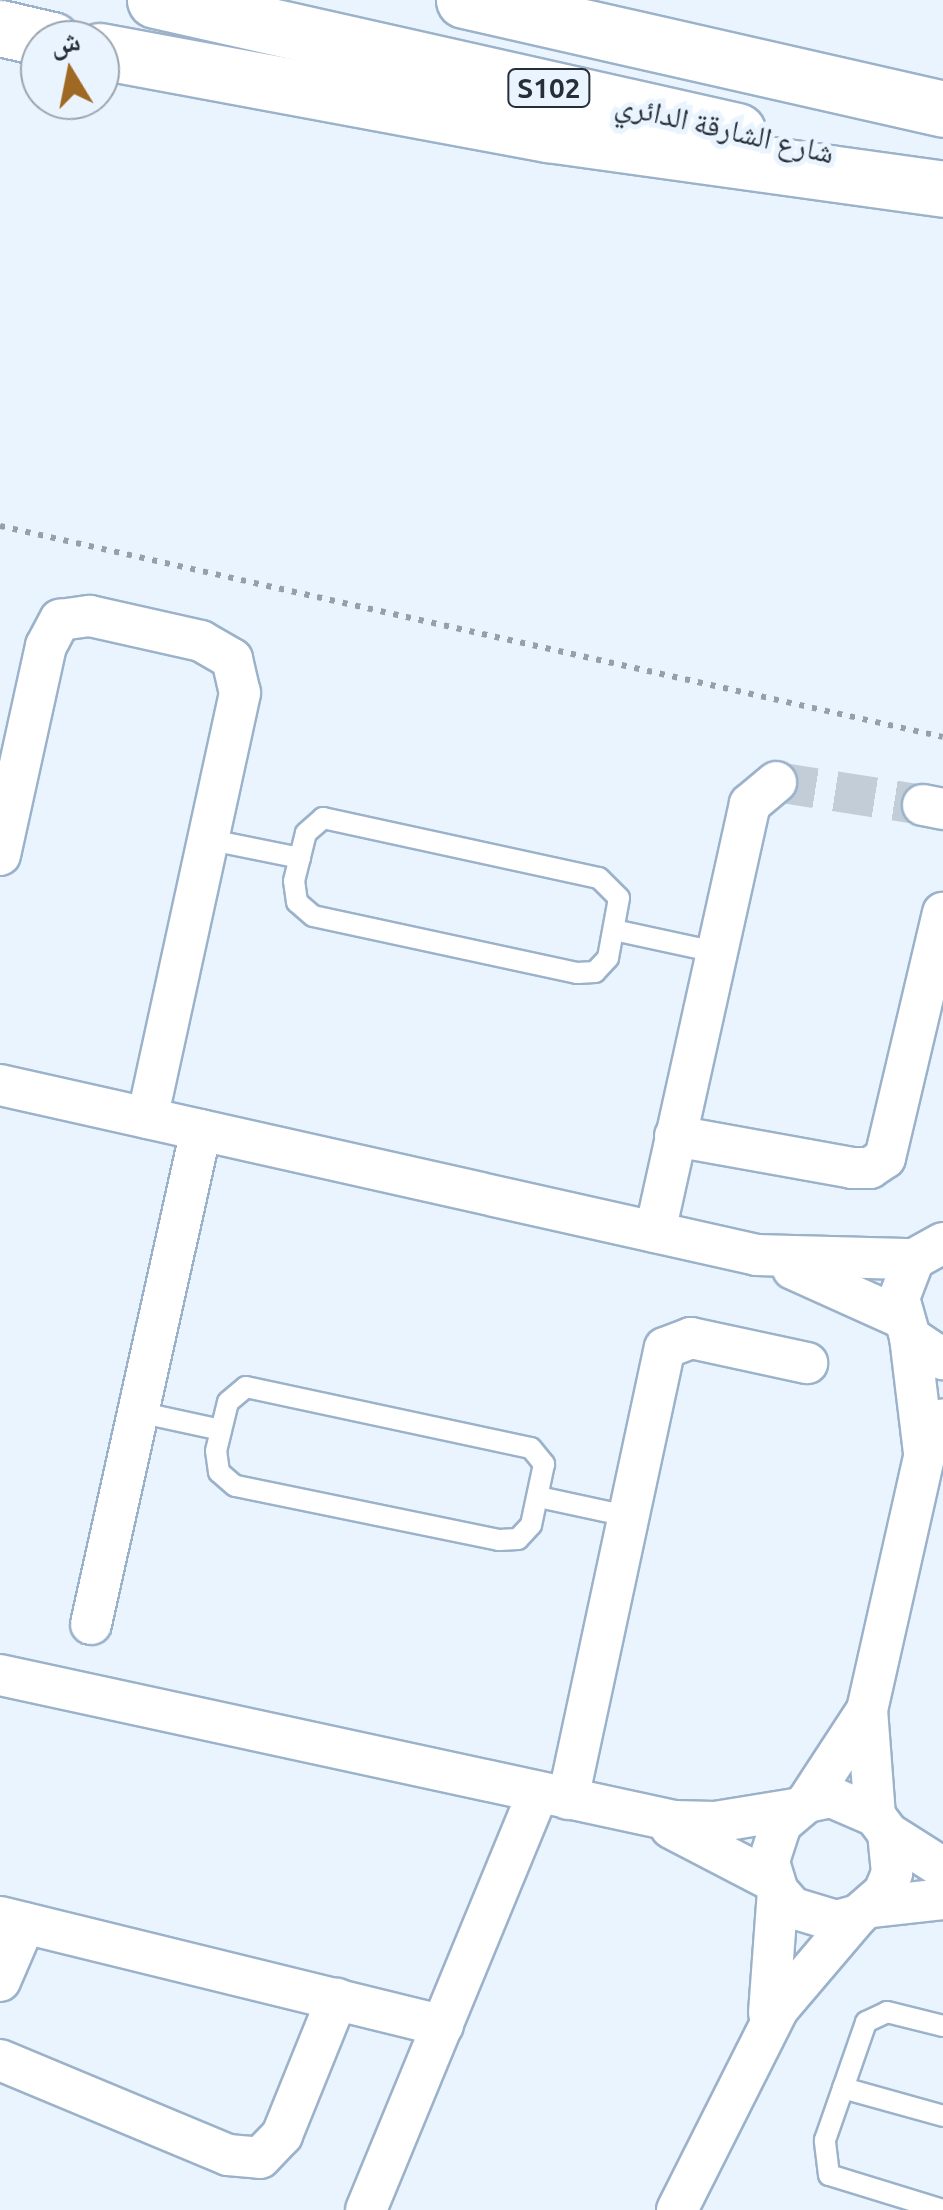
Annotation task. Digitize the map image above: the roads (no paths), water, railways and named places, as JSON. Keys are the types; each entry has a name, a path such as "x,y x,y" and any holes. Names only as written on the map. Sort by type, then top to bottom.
{"highway":[{"name":"شارع الشارقة الدائري","path":"155,0 943,177"},
{"name":"S102","path":"464,0 943,109"},
{"path":"120,55 566,138 943,189"}],"street":[{"path":"0,854 50,631 75,615 202,640 232,659 240,693 147,1118"},
{"path":"654,1232 750,804 776,782"},
{"path":"676,1136 852,1168 870,1168 885,1158 943,912"},
{"path":"0,1085 757,1255 906,1327 943,1360"},
{"path":"91,1624 201,1130"},
{"path":"757,1255 932,1245"},
{"path":"924,1456 899,1298 932,1245"},
{"path":"366,2210 443,2026 553,1796 627,1516 660,1358 672,1342 691,1338 808,1362"},
{"path":"677,2210 759,2046 802,1976 864,1911 892,1873 866,1710 924,1456 943,1419"},
{"path":"0,1674 634,1814 715,1822 831,1798 882,1824 943,1868"},
{"path":"759,2046 776,1969 772,1842 866,1710"},
{"path":"634,1814 776,1886 813,1918 943,1899"},
{"path":"0,1982 12,1920 443,2026"},
{"path":"0,2060 228,2155 260,2158 282,2135 337,1999"}],"lane":[{"path":"332,818 598,878 619,898 614,930 603,966 586,974 313,916 294,892 309,826 332,818"},
{"path":"206,840 300,858"},
{"path":"614,930 716,952"},
{"path":"254,1388 531,1448 544,1464 539,1497 526,1533 509,1541 235,1486 216,1462 221,1430 231,1395 254,1388"},
{"path":"138,1412 221,1430"},
{"path":"539,1497 627,1516"},
{"path":"943,2026 888,2012 866,2022 825,2140 829,2176 943,2210"},
{"path":"843,2088 943,2116"}],"tunnel":[{"path":"776,782 923,805"}]}
